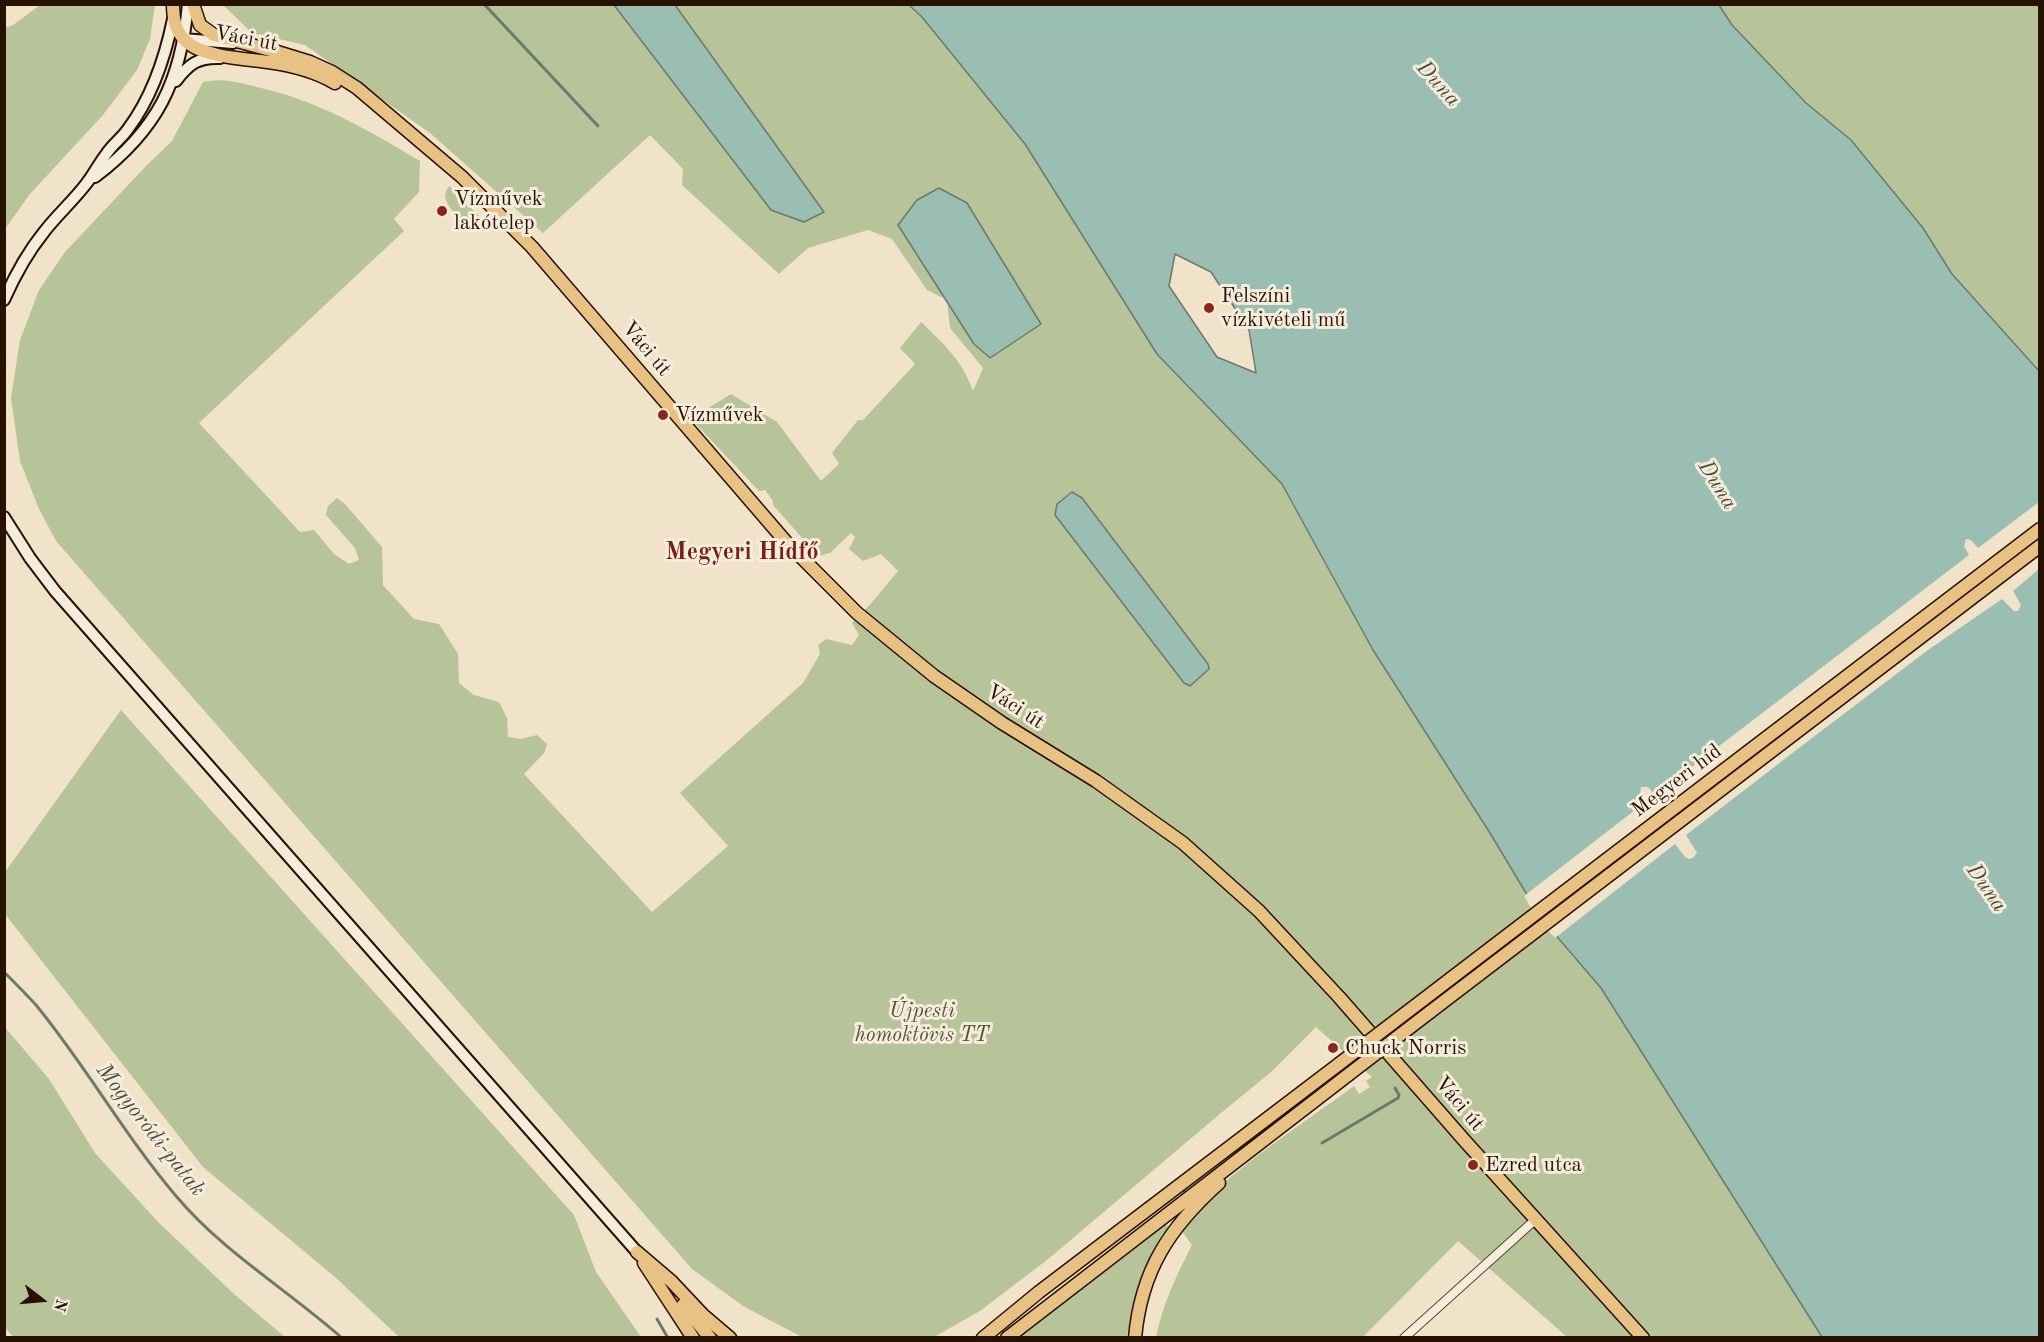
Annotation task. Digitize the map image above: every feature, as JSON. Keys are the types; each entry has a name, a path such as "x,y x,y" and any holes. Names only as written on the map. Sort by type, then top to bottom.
{"main road":[{"name":"Váci út","path":"173,4 173,19 183,39 192,46 235,58 270,62 304,70 370,101"},
{"path":"170,88 181,55 188,4"},
{"name":"Váci út","path":"193,4 200,25 214,35 292,57 332,72 357,88 462,177 532,247 707,452 827,585 858,614 934,676 1002,723 1135,807 1183,843 1232,886 1281,933 1643,1338"},
{"path":"4,300 31,249 87,183 107,152 128,129 143,106 155,81 173,19"},
{"path":"165,51 183,39 242,44"},
{"path":"87,183 117,160 135,141 152,120 170,88 188,66 211,57 235,58"},
{"path":"4,517 30,558 55,591 637,1252 710,1338"},
{"name":"Megyeri híd","path":"1040,1292 2040,529"},
{"name":"Megyeri híd","path":"1239,1159 2040,546"},
{"path":"1007,1338 1239,1159"},
{"path":"1135,1338 1142,1296 1159,1255 1177,1226 1197,1203 1227,1176 1239,1159"},
{"path":"637,1252 693,1338"},
{"path":"637,1252 730,1338"},
{"path":"972,1338 1012,1307 1040,1292"},
{"path":"983,1338 1040,1292"}],"street":[{"path":"1404,1338 1536,1219"}],"green space":[{"path":"40,5 155,5 150,39 137,70 103,115 30,194 5,229 5,28 13,25"},
{"name":"Újpesti homoktövis TT","path":"223,5 909,5 922,17 1025,144 1157,354 1282,484 1373,650 1490,833 1541,918 1601,988 1822,1337 1567,1337 1458,1241 1363,1337 1156,1337 1171,1290 1192,1245 1179,1227 1240,1169 1285,1135 1354,1086 1359,1094 1370,1087 1366,1081 1372,1077 1316,1027 1270,1073 1047,1260 980,1311 934,1337 802,1337 743,1306 692,1269 56,541 39,509 20,461 11,398 20,340 39,290 65,252 172,141 203,82 218,80 236,82 300,100 342,117 420,161 419,192 394,219 404,231 199,423 300,532 314,530 334,554 349,564 359,560 355,548 326,515 328,506 337,498 345,504 382,547 383,585 414,619 439,624 458,654 459,683 474,695 499,702 507,718 508,737 521,739 537,735 547,744 544,753 524,774 652,912 728,846 680,793 803,683 820,654 818,645 826,639 852,645 859,635 852,623 898,571 881,554 863,561 849,549 855,537 851,533 830,553 818,556 773,505 773,501 765,490 759,491 694,422 700,413 731,394 777,422 821,481 839,464 832,453 858,420 863,420 915,364 900,348 921,322 958,361 973,391 983,368 950,328 947,300 927,290 892,239 868,230 808,248 779,274 682,185 683,169 650,135 543,233 430,133 305,45 252,33"},
{"path":"1719,5 2039,5 2039,371 1952,274 1923,228 1851,140 1806,103 1732,25"},
{"path":"449,186 485,222 478,229 465,223 451,209 445,196"},
{"path":"121,710 574,1215 596,1272 641,1337 399,1337 335,1277 203,1167 5,914 5,872"},
{"path":"4,1026 49,1079 95,1153 159,1223 234,1294 285,1337 13,1337 4,1326"},
{"path":"1167,1224 1168,1227 1152,1252 1141,1279 1127,1337 1018,1338"}],"water":[{"path":"614,5 675,5 824,212 804,222 771,210"},
{"name":"Duna","path":"909,5 1719,5 1732,25 1806,103 1851,140 1923,228 1952,274 2039,371 2039,1337 1822,1337 1601,988 1541,918 1490,833 1373,650 1282,484 1157,354 1025,144 922,17","holes":["1175,254 1211,272 1249,330 1256,373 1217,357 1169,286"]},
{"path":"939,188 967,203 1041,324 990,358 974,344 898,225 917,200"},
{"path":"1072,492 1082,498 1208,664 1209,669 1190,686 1184,683 1055,515 1057,504"}],"pier":[{"path":"2039,502 2039,569 2013,591 2021,605 2018,611 2014,611 2002,599 1928,650 1812,738 1686,835 1697,853 1693,858 1685,857 1675,844 1555,938 1538,920 1524,896 1644,803 1640,796 1641,787 1648,787 1655,795 1969,555 1964,546 1966,539 1971,540 1978,548"}],"waterway":[{"path":"484,4 598,126"},
{"name":"Mogyoródi-patak","path":"4,972 36,1005 54,1028 157,1173 194,1216 235,1253 342,1338"},
{"path":"1322,1143 1398,1098 1399,1095 1395,1088"},
{"path":"657,1319 668,1338"}],"place":[{"name":"Vízművek lakótelep","path":"442,211"},
{"name":"Felszíni vízkivételi mű","path":"1209,308"},
{"name":"Vízművek","path":"663,415"},
{"name":"Chuck Norris","path":"1333,1048"},
{"name":"Ezred utca","path":"1473,1165"}],"district":[{"name":"Megyeri Hídfő","path":"742,553"}]}
